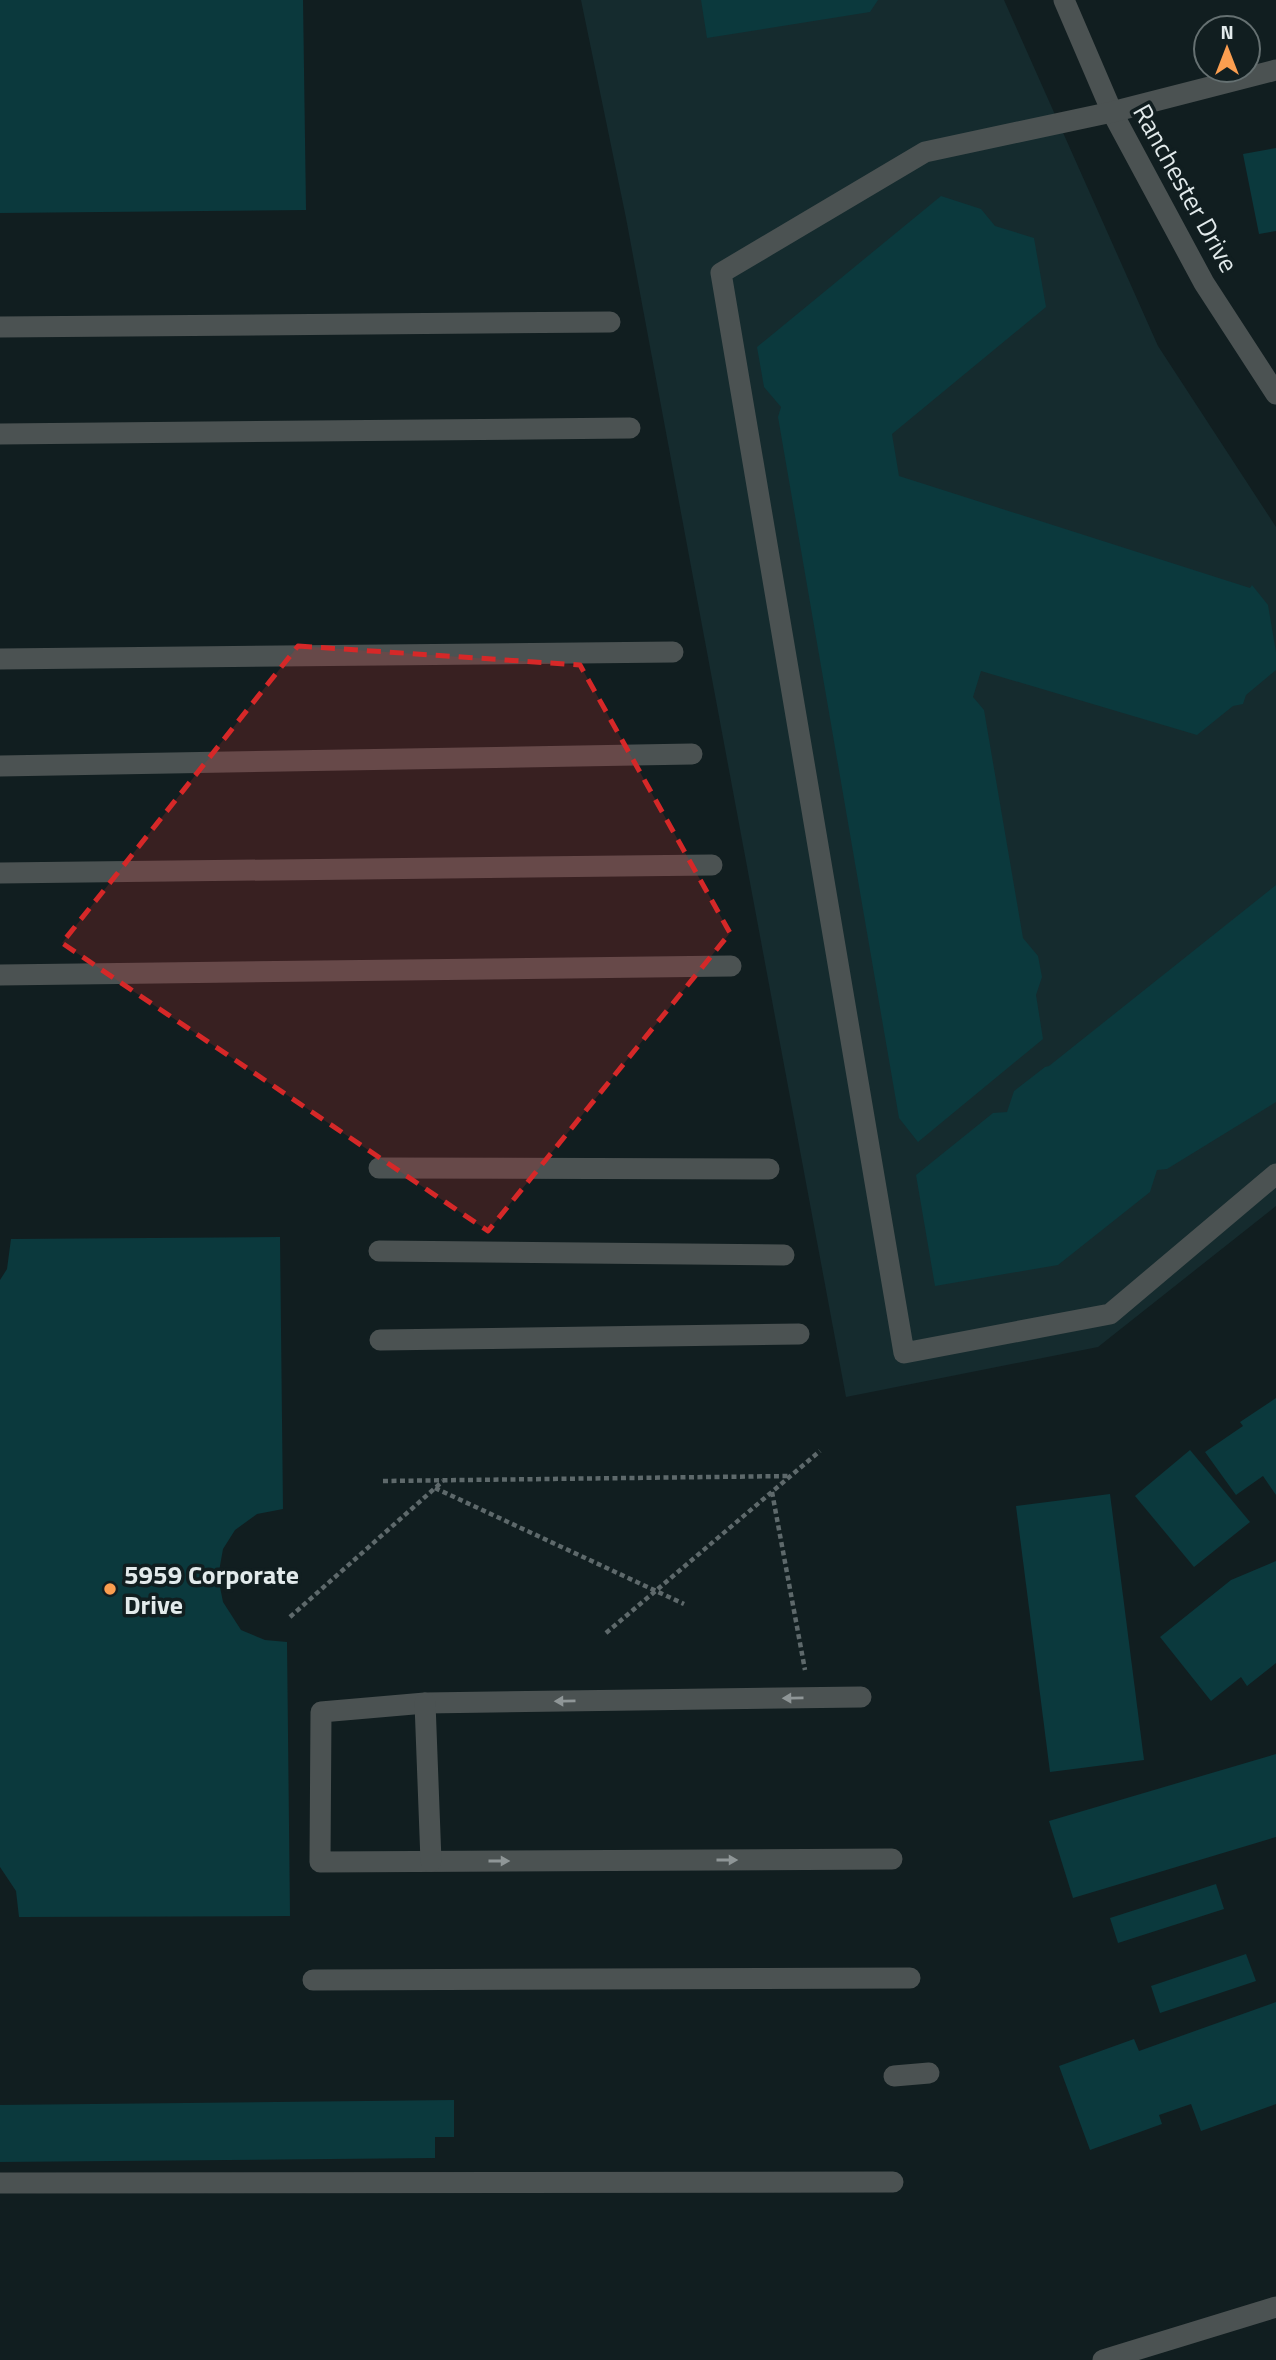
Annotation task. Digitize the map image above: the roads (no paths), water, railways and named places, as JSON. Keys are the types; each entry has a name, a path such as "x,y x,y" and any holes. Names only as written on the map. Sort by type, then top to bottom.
{"street":[{"name":"Ranchester Drive","path":"1064,0 1112,112 1204,283 1276,394"},
{"path":"1276,70 1112,112 925,152 721,273 904,1353 1110,1314 1276,1174"},
{"path":"0,327 610,322"},
{"path":"0,434 630,428"},
{"path":"0,659 673,652"},
{"path":"0,766 692,754"},
{"path":"0,873 712,866"},
{"path":"0,975 731,966"},
{"path":"379,1168 769,1169"},
{"path":"379,1251 784,1255"},
{"path":"380,1340 799,1334"},
{"path":"861,1697 425,1703 321,1712 320,1862 891,1859"},
{"path":"425,1703 431,1861"},
{"path":"313,1979 910,1978"},
{"path":"894,2076 929,2073"},
{"path":"0,2183 893,2182"},
{"path":"1103,2360 1276,2307"}],"place":[{"name":"5959 Corporate Drive","path":"110,1589"}]}
